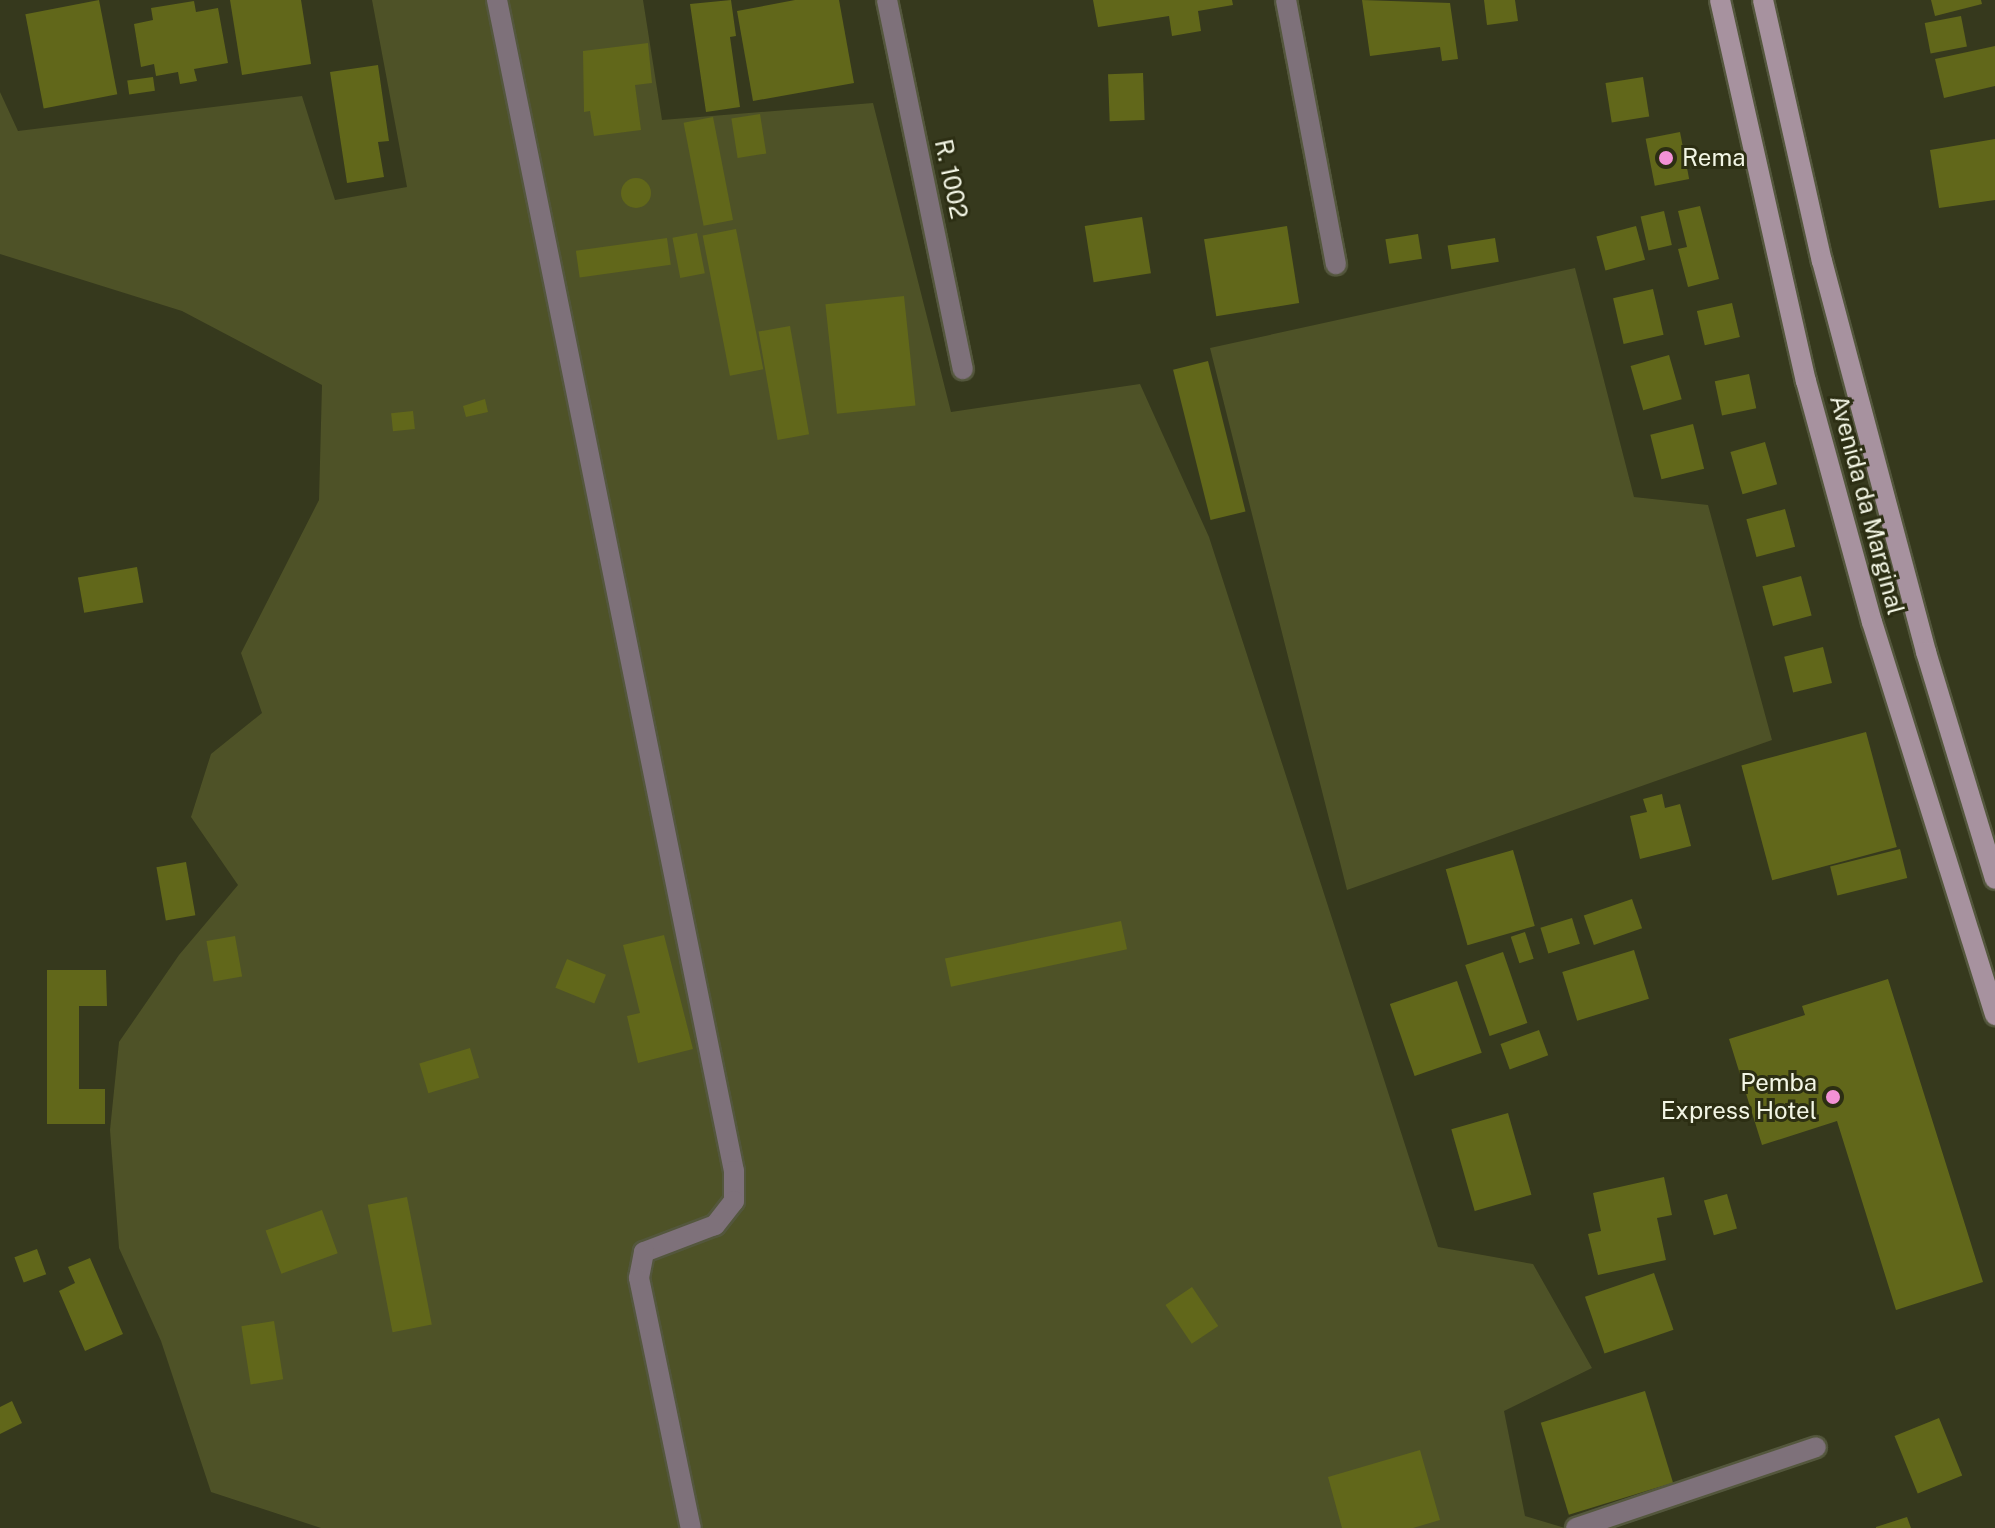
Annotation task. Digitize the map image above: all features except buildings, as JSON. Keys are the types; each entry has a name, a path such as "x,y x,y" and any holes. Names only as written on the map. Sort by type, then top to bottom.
{"street":[{"path":"497,0 734,1171 734,1201 715,1225 644,1252 639,1278 691,1528"},
{"name":"R. 1002","path":"887,0 963,369"},
{"path":"1286,0 1336,264"},
{"name":"Avenida da Marginal","path":"1720,0 1806,381 1863,592 1995,1015"},
{"name":"Avenida da Marginal","path":"1763,0 1830,292 1926,652 1995,879"},
{"path":"1576,1528 1816,1447"}],"green space":[{"path":"372,0 643,0 662,120 873,103 951,412 1140,384 1209,537 1438,1247 1533,1264 1592,1368 1504,1411 1525,1516 1565,1528 321,1528 211,1492 161,1341 119,1248 110,1130 119,1042 179,955 238,885 191,817 211,754 262,713 241,653 319,500 322,385 182,311 0,254 0,92 18,131 302,96 335,200 407,187"},
{"path":"1575,268 1634,497 1708,505 1772,740 1347,890 1210,348"}],"place":[{"name":"Rema","path":"1666,158"},
{"name":"Pemba Express Hotel","path":"1833,1097"}]}
